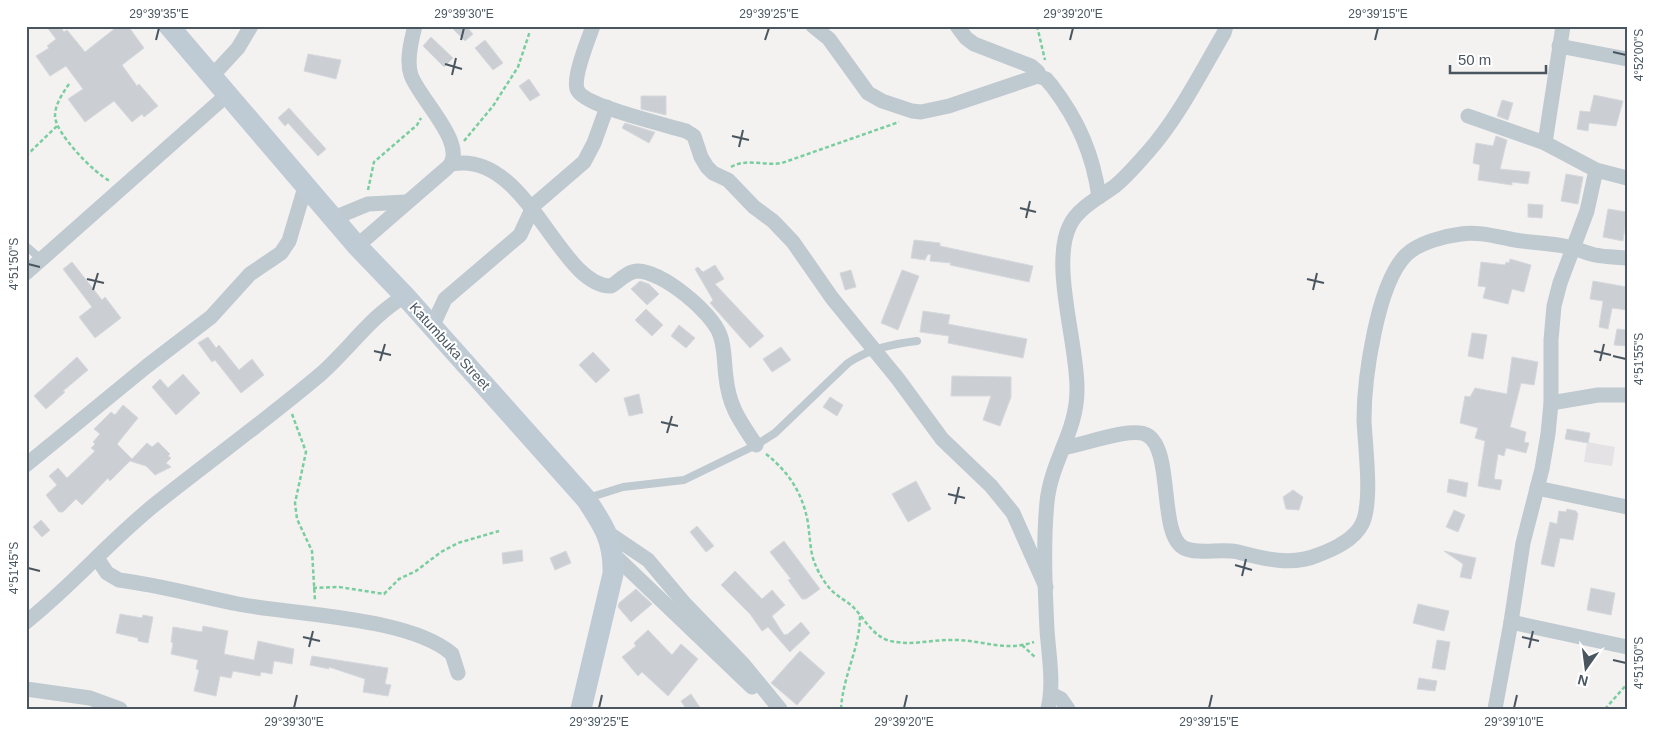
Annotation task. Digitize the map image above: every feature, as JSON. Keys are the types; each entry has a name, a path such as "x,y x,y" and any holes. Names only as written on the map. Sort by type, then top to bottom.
{"main road":[{"name":"Katumbuka Street","path":"169,26 213,75 357,246 405,296 586,499 608,533 614,555 613,574 581,709"}],"street":[{"path":"213,75 238,48 251,26"},
{"path":"415,26 409,68 414,82 424,99 451,139 453,159"},
{"path":"593,26 579,72 577,88 582,96 607,107 692,134 707,167 732,184 754,207 773,221 793,242 832,298 898,379 942,439 991,486 1013,513 1046,587"},
{"path":"813,26 829,39 868,93 901,108 921,112 981,96 1038,76 1046,79 1085,139 1096,174 1099,197"},
{"path":"957,26 966,38 974,44 1022,61 1038,72 1038,76"},
{"path":"1068,709 1061,699 1050,702 1046,587 1047,501 1058,459 1072,427 1078,389 1065,293 1065,244 1071,223 1099,197 1127,175 1164,133 1224,33 1226,26"},
{"path":"1545,143 1563,26"},
{"path":"1559,46 1627,59"},
{"path":"26,273 228,94"},
{"path":"432,327 440,308 452,292 520,235 532,208 584,162 607,107"},
{"path":"1468,116 1545,143 1596,170 1627,178"},
{"path":"357,246 453,159"},
{"path":"453,159 487,168 520,194 566,256 580,270 600,283 611,286 634,272 644,272 673,287 707,315 721,336 732,408 740,424 756,445"},
{"path":"1494,709 1511,622 1523,543 1544,455 1551,403 1551,340 1554,306 1586,211 1596,170"},
{"path":"26,465 147,366 211,317 250,274 281,253 289,241 303,194 309,188"},
{"path":"334,218 368,204 406,202"},
{"path":"1063,448 1138,431 1150,436 1156,445 1161,463 1171,530 1178,544 1183,548 1196,550 1223,549 1272,560 1296,560 1320,555 1339,546 1353,535 1364,520 1367,496 1365,403 1369,356 1387,286 1400,262 1411,251 1440,239 1462,233 1573,248 1598,256 1627,258"},
{"path":"26,622 46,606 157,502 210,464 283,404 348,348 388,305 405,296"},
{"path":"1551,403 1598,395 1627,395"},
{"path":"1537,488 1627,507"},
{"path":"608,533 648,560 685,604 743,664 780,709"},
{"path":"614,555 775,709"},
{"path":"97,558 107,573 118,580 237,604 316,615 413,632 452,654 458,673"},
{"path":"26,630 46,606"},
{"path":"1511,622 1627,646"},
{"path":"26,689 90,698 109,703 119,709"}],"lane":[{"path":"26,246 42,260"},
{"path":"586,499 623,487 684,480 756,445 780,428 848,363 873,350 917,341"}],"path":[{"path":"1038,26 1052,86"},
{"path":"453,159 493,106 518,67 530,31"},
{"path":"69,84 57,107 55,116 58,125 90,167 102,178 122,187"},
{"path":"368,204 372,165 420,123 424,99"},
{"path":"719,176 741,162 770,165 791,160 854,136 912,118 921,112"},
{"path":"26,156 58,125"},
{"path":"283,404 292,411 306,452 295,503 298,519 312,552 316,615"},
{"path":"756,445 780,465 792,480 803,504 815,564 833,592 853,606 880,636 908,643 958,640 981,645 1021,645 1037,640 1045,635 1047,630"},
{"path":"313,588 339,587 384,594 399,579 416,571 441,552 458,543 499,531"},
{"path":"841,709 845,677 858,642 860,616"},
{"path":"1605,709 1627,684"}],"shaded area":[{"path":"1587,442 1615,447 1612,466 1584,462"}],"building":[{"path":"46,26 60,26 64,32 67,30 85,52 118,26 128,26 144,48 122,65 137,86 139,84 158,106 144,117 142,114 132,122 114,101 85,122 68,99 83,89 66,66 50,76 36,56 49,48 47,46 56,39"},
{"path":"450,26 466,26 473,34 465,41"},
{"path":"431,37 453,58 444,67 423,46"},
{"path":"485,40 503,63 493,70 475,48"},
{"path":"308,54 341,60 336,79 304,71"},
{"path":"529,79 540,95 530,101 519,86"},
{"path":"1594,95 1623,101 1616,126 1589,123 1588,131 1577,129 1580,111 1590,112"},
{"path":"641,96 666,96 666,115 641,109"},
{"path":"1502,100 1513,103 1508,120 1497,116"},
{"path":"289,108 326,149 318,156 288,123 285,126 278,118"},
{"path":"625,123 655,132 649,143 622,128"},
{"path":"1496,136 1507,140 1500,169 1530,172 1528,184 1512,182 1512,185 1478,180 1480,165 1473,163 1476,143 1493,146"},
{"path":"1566,174 1583,177 1578,204 1561,201"},
{"path":"1528,204 1543,205 1542,218 1528,217"},
{"path":"1608,209 1627,212 1623,241 1603,237"},
{"path":"914,240 940,243 940,246 1033,266 1029,282 950,265 951,263 930,261 931,255 928,254 925,260 911,258"},
{"path":"1510,259 1531,265 1524,292 1512,289 1508,304 1483,298 1486,287 1478,286 1481,262 1505,265 1506,262 1509,263"},
{"path":"72,262 102,300 105,297 121,318 95,338 79,317 92,307 63,269"},
{"path":"715,265 724,279 715,284 764,336 750,348 710,303 713,300 695,269 698,267 703,272"},
{"path":"851,270 856,287 845,290 840,273"},
{"path":"902,270 919,276 898,330 881,323"},
{"path":"640,281 649,284 659,294 647,305 631,289"},
{"path":"1593,281 1627,287 1627,310 1612,308 1608,329 1599,327 1603,301 1590,299"},
{"path":"646,309 663,325 652,336 635,320"},
{"path":"923,311 950,315 948,324 1027,339 1023,358 948,343 949,336 920,332"},
{"path":"679,325 695,338 686,348 671,336"},
{"path":"1617,329 1627,330 1627,346 1614,345"},
{"path":"1472,333 1487,335 1483,359 1468,356"},
{"path":"208,337 216,348 219,345 239,370 252,359 264,375 241,393 215,360 212,362 198,343"},
{"path":"781,347 791,360 772,372 763,359"},
{"path":"593,352 610,370 596,383 579,365"},
{"path":"77,357 88,370 63,391 65,392 46,409 34,396"},
{"path":"1512,357 1538,362 1534,385 1521,383 1510,427 1526,432 1524,442 1529,443 1526,453 1506,448 1504,456 1498,454 1494,479 1502,480 1500,490 1478,486 1485,441 1475,438 1478,428 1460,423 1465,396 1470,397 1475,388 1507,394"},
{"path":"183,374 200,393 176,415 152,387 160,379 168,388"},
{"path":"952,376 1011,377 1011,397 1000,426 983,420 991,396 951,396"},
{"path":"639,394 643,413 629,416 624,398"},
{"path":"830,397 843,405 837,416 823,407"},
{"path":"123,405 138,418 117,444 132,459 147,443 152,447 158,442 170,454 168,456 171,458 166,463 171,467 155,475 146,466 130,461 110,481 108,478 82,505 76,499 63,512 59,512 46,495 57,485 49,476 58,468 67,478 95,451 91,448 95,444 93,442 100,434 94,429 111,412 115,415"},
{"path":"1567,429 1590,433 1588,443 1565,439"},
{"path":"1449,479 1468,483 1466,497 1447,492"},
{"path":"916,481 931,509 908,522 892,494"},
{"path":"1293,490 1303,497 1299,510 1286,509 1283,497"},
{"path":"1567,509 1576,511 1578,514 1573,540 1560,538 1554,567 1541,564 1550,522 1557,524 1559,511 1566,512"},
{"path":"1454,510 1465,515 1458,532 1446,527"},
{"path":"41,520 50,530 42,537 33,527"},
{"path":"697,526 714,546 706,552 690,532"},
{"path":"784,541 820,589 806,599 802,599 788,580 791,579 770,552"},
{"path":"522,550 523,561 503,564 502,553"},
{"path":"566,551 571,563 555,570 550,558"},
{"path":"1444,551 1476,558 1471,579 1460,577 1463,564"},
{"path":"735,571 762,599 772,590 785,605 772,616 784,635 788,634 801,622 810,633 790,652 768,627 762,631 750,614 721,585"},
{"path":"1591,588 1615,593 1611,615 1587,610"},
{"path":"636,589 652,604 631,622 618,607 619,603"},
{"path":"1418,604 1449,611 1444,631 1413,623"},
{"path":"120,614 142,618 143,615 153,617 148,643 138,641 138,638 116,633"},
{"path":"203,626 228,631 224,654 254,660 258,641 294,649 292,664 274,661 272,674 261,672 260,676 233,671 231,678 220,676 216,696 194,691 199,670 196,669 198,660 171,654 173,627 202,632"},
{"path":"648,630 672,655 681,644 698,659 668,696 642,672 638,676 622,657 636,646 634,643"},
{"path":"1437,640 1450,642 1445,670 1432,668"},
{"path":"800,651 825,673 797,705 771,683"},
{"path":"312,656 388,668 385,684 391,685 388,696 363,692 365,679 329,667 329,669 310,665"},
{"path":"1419,678 1437,681 1435,691 1417,689"},
{"path":"691,694 701,709 686,709 681,701"}]}
